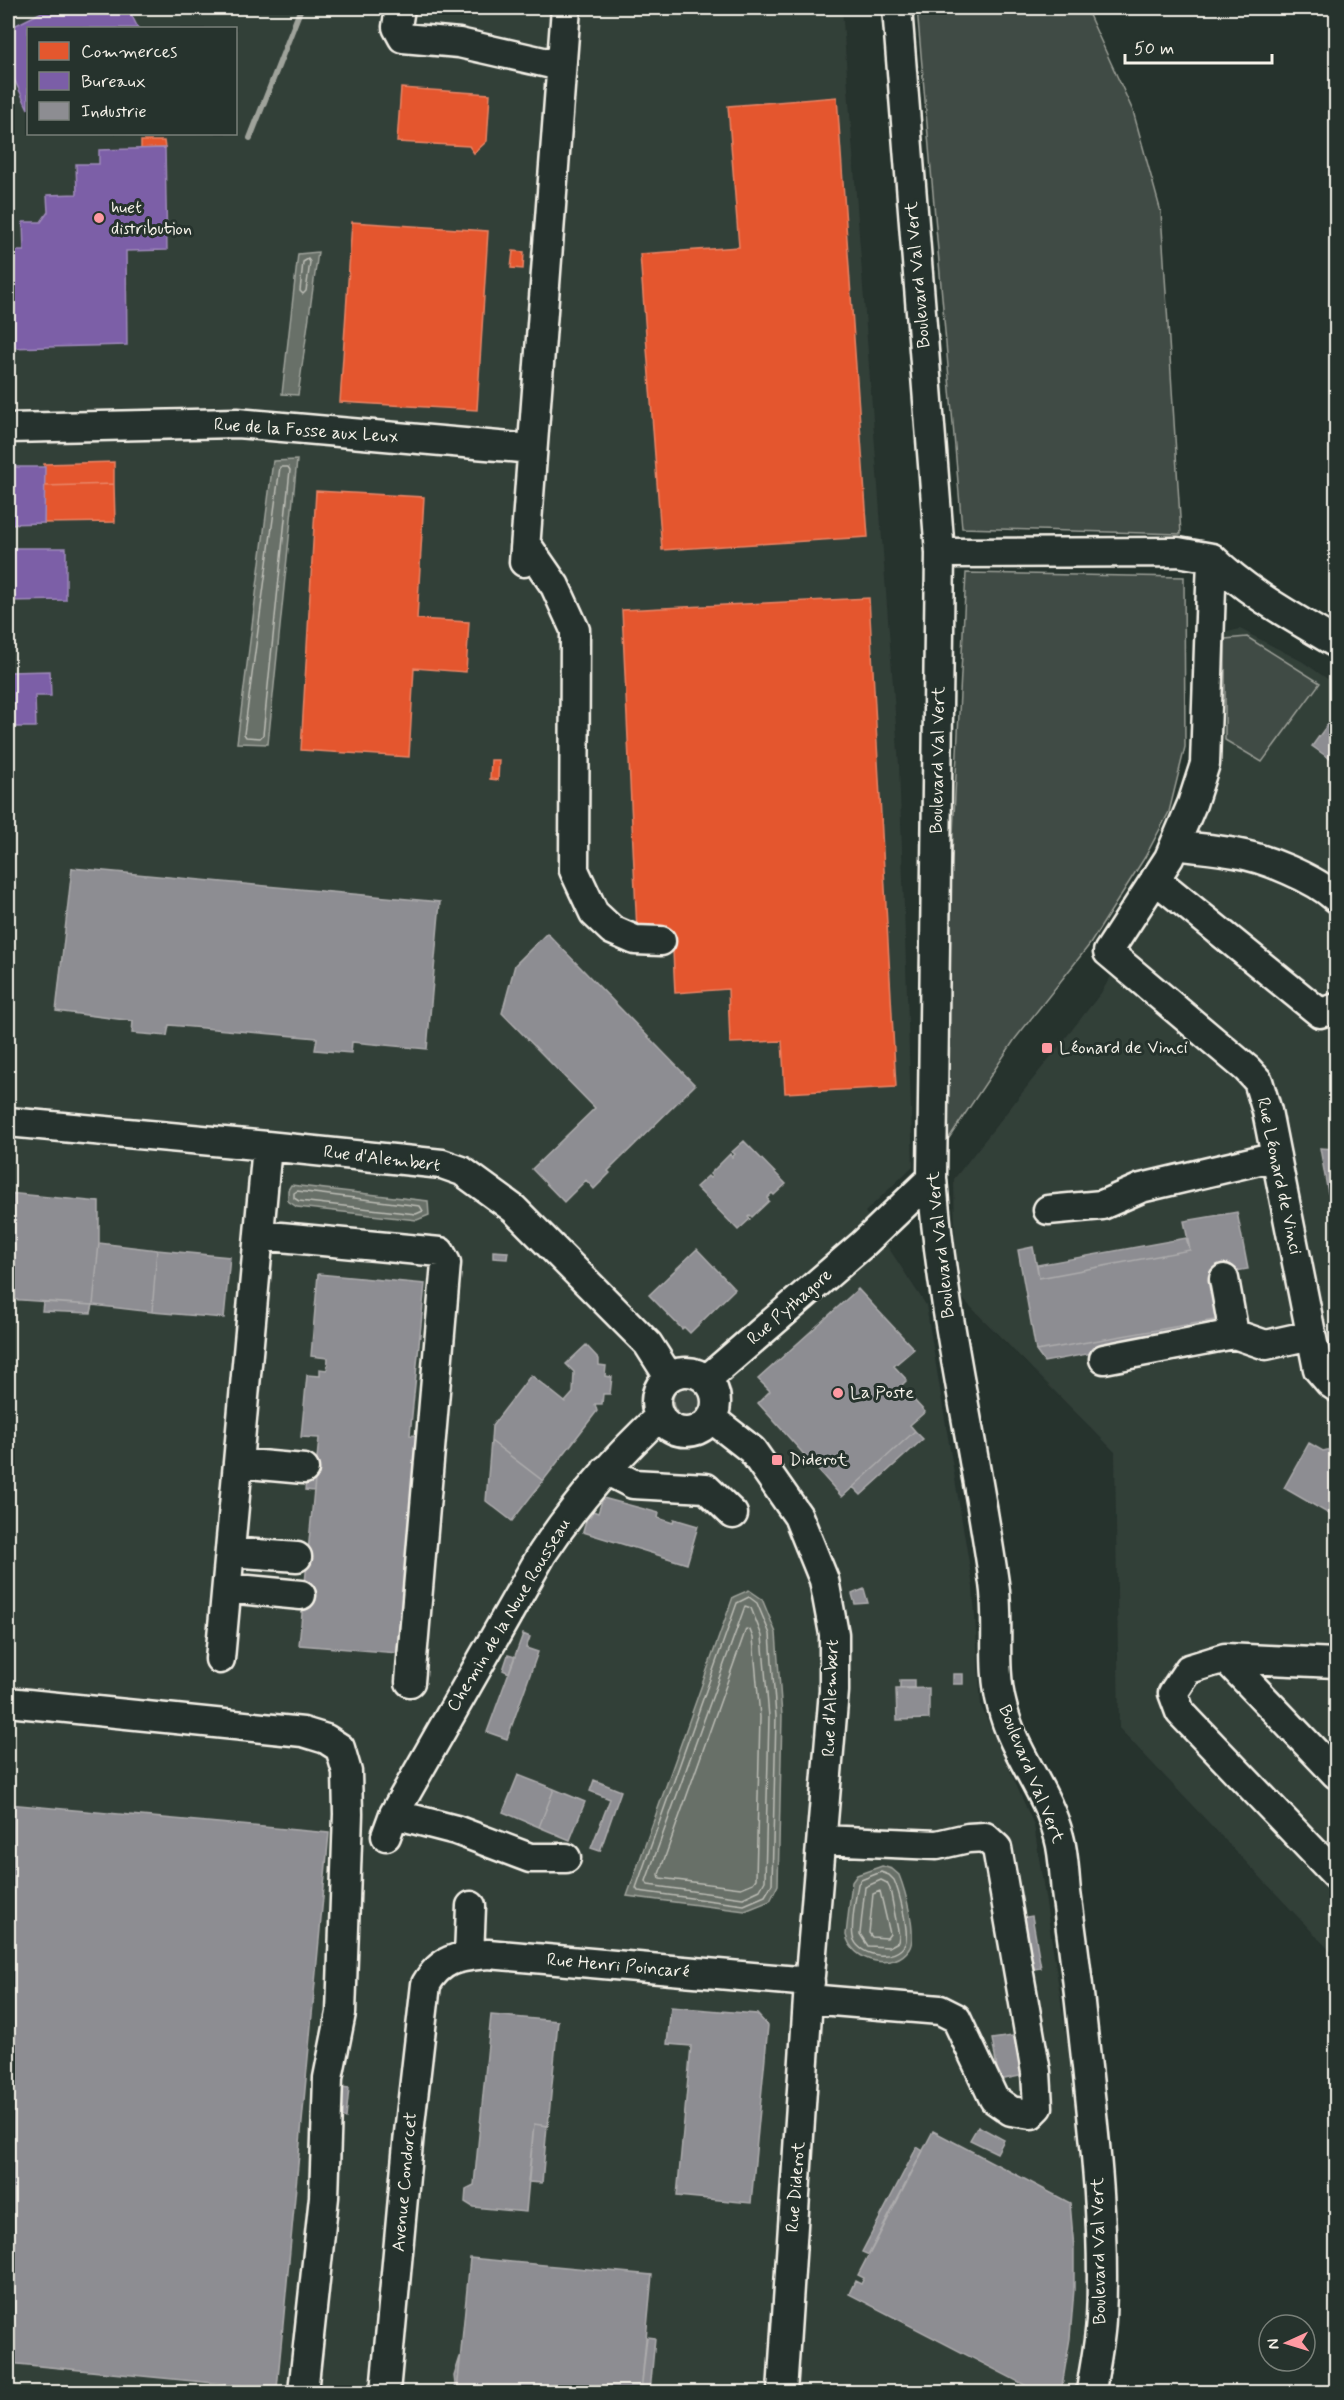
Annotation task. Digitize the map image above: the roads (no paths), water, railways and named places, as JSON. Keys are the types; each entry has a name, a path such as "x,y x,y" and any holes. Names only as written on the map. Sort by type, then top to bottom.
{"street":[{"path":"400,8 397,27 403,38 459,43 561,66"},
{"path":"566,8 525,553 555,586 575,630 574,870 594,914 612,930 635,940 661,941"},
{"name":"Boulevard Val Vert","path":"897,8 940,553 932,1178 936,1230 955,1367 982,1505 994,1583 997,1605 996,1674 1002,1706 1011,1735 1040,1789 1059,1837 1061,1848 1101,2202 1101,2320 1091,2392"},
{"name":"Rue de la Fosse aux Leux","path":"8,428 237,423 532,450"},
{"path":"940,553 1178,552 1212,558 1233,579 1253,593 1336,643"},
{"path":"1212,558 1205,764 1192,804 1174,845 1155,879 1320,1013 1336,1008"},
{"path":"1174,845 1237,853 1279,867 1327,890 1336,898"},
{"name":"Rue Léonard de Vinci","path":"1155,879 1108,952 1235,1058 1258,1082 1268,1111 1318,1370 1336,1387"},
{"name":"Rue d'Alembert","path":"8,1122 441,1164 462,1171 514,1209 648,1344 669,1377"},
{"path":"220,1659 267,1146"},
{"path":"1048,1210 1102,1205 1141,1188 1276,1156"},
{"name":"Rue Pythagore","path":"706,1380 875,1233 932,1178"},
{"path":"259,1235 440,1252 446,1263 410,1682"},
{"path":"1224,1280 1234,1334"},
{"path":"1104,1359 1234,1334 1266,1345 1311,1335"},
{"path":"688,1372 706,1380 715,1394 716,1402 711,1418 704,1426 686,1432 668,1426 660,1416 656,1401 658,1392 669,1377 688,1372"},
{"name":"Chemin de la Noue Rousseau","path":"566,1858 530,1858 466,1821 390,1825 542,1554 566,1517 606,1470 660,1416"},
{"name":"Rue d'Alembert","path":"711,1418 752,1450 798,1516 824,1580 834,1634 834,1691 809,1990"},
{"path":"238,1463 304,1468"},
{"path":"606,1470 633,1484 706,1488 733,1514"},
{"path":"230,1552 297,1557"},
{"path":"227,1588 301,1595"},
{"path":"1336,1663 1225,1658 1189,1669 1173,1693 1180,1712 1336,1875"},
{"path":"1225,1658 1336,1774"},
{"path":"8,1702 303,1732 326,1739 340,1748 347,1772 348,1814 341,2013 328,2078 324,2197 303,2392"},
{"name":"Rue Henri Poincaré","path":"432,1974 450,1959 488,1954 752,1978 809,1990 940,2010 956,2018 994,2099 1011,2111 1031,2114 1038,2107 1036,2072 997,1848 985,1837 968,1838 938,1845 822,1840"},
{"path":"469,1956 471,1906"},
{"name":"Avenue Condorcet","path":"385,2392 409,2133 426,1984 432,1974"},
{"name":"Rue Diderot","path":"782,2392 809,1990"}],"water":[{"path":"318,252 298,395 282,394 298,254"},
{"path":"297,460 268,744 237,743 273,461"},
{"path":"291,1185 428,1201 429,1215 417,1220 297,1207 288,1201 288,1190"},
{"path":"749,1590 762,1599 776,1633 782,1716 778,1885 770,1901 745,1911 627,1896 733,1597"},
{"path":"882,1866 892,1869 899,1875 907,1902 912,1934 909,1949 903,1956 884,1962 865,1958 856,1952 846,1935 852,1882 857,1875"}],"waterway":[{"path":"250,138 301,8"}],"place":[{"name":"huet distribution","path":"99,218"},
{"name":"Léonard de Vinci","path":"1047,1048"},
{"name":"La Poste","path":"838,1393"},
{"name":"Diderot","path":"777,1460"}]}
